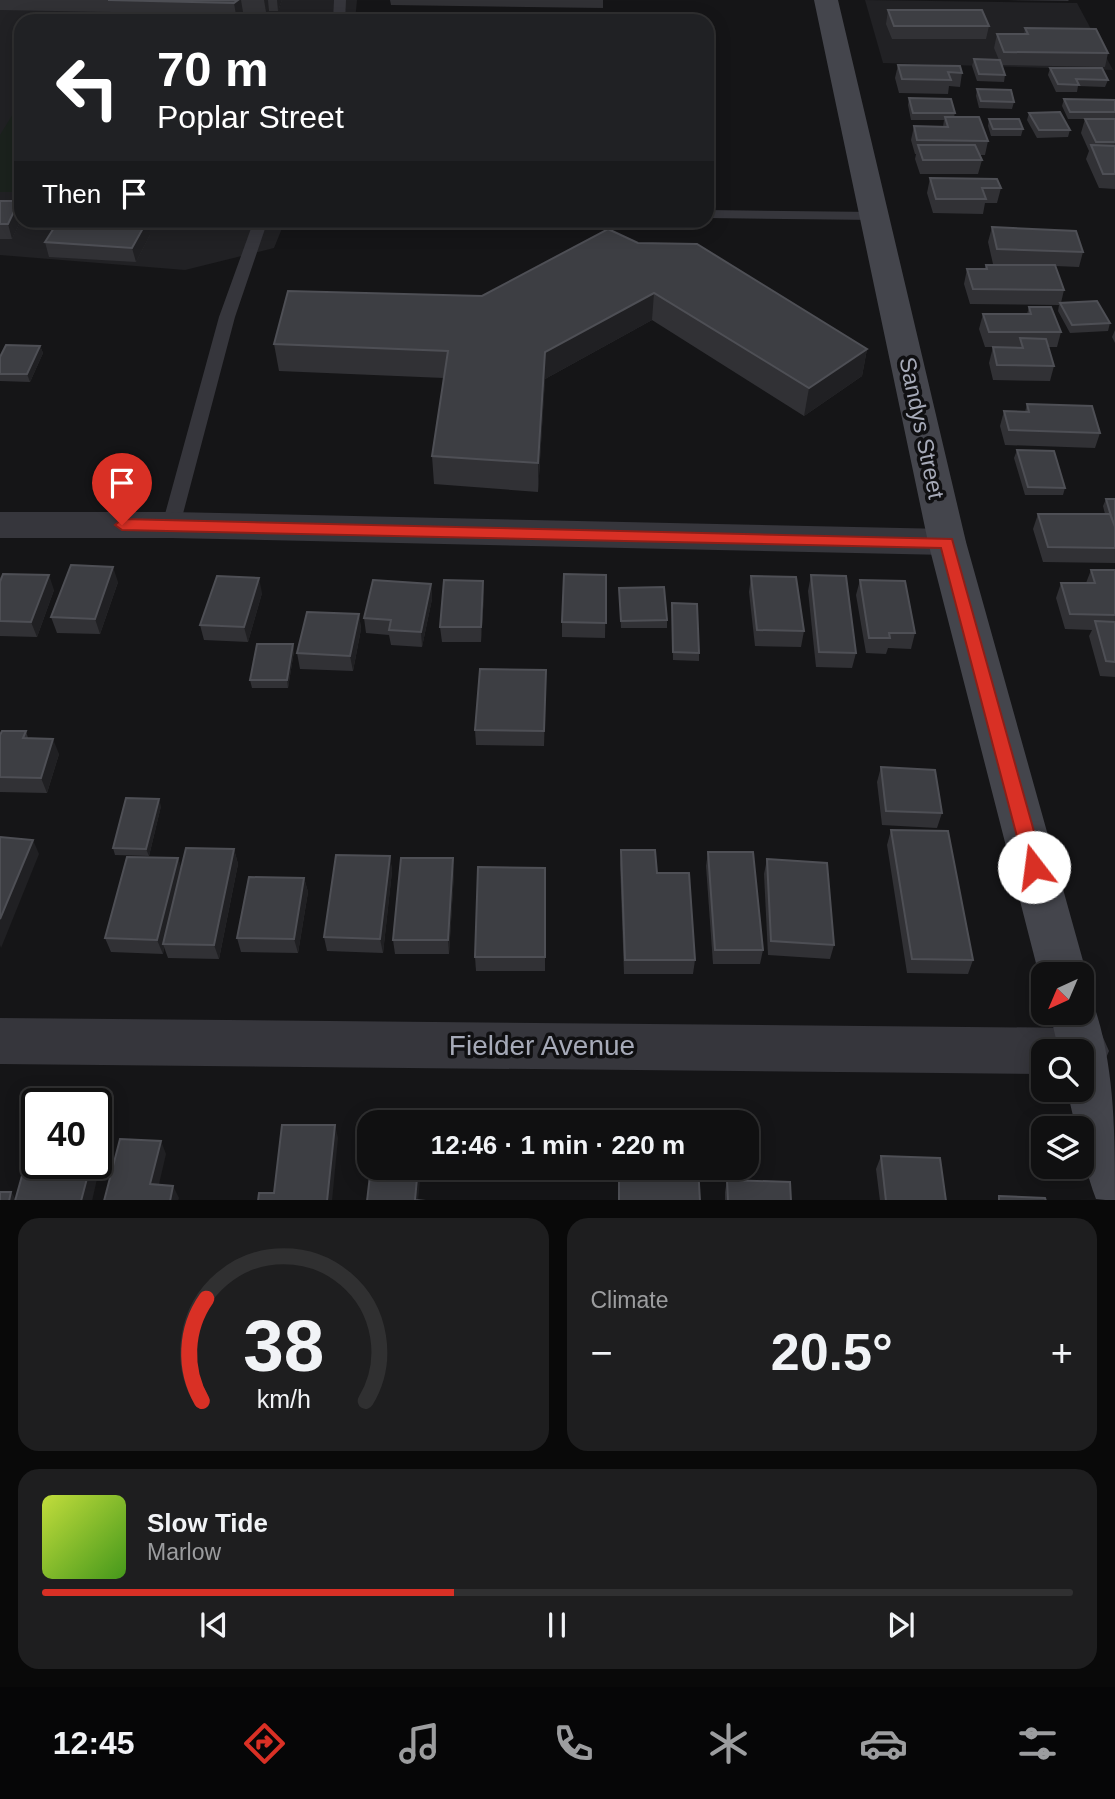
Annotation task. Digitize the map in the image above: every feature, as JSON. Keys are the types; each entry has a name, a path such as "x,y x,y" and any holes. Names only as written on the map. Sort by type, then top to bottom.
{"street":[{"name":"Sandys Street","path":"826,0 877,216 947,542 1060,962"},
{"path":"0,525 171,525 947,542"},
{"path":"1079,1032 1115,1180"},
{"name":"Fielder Avenue","path":"0,1041 1079,1032"}],"lane":[{"path":"714,214 877,216"},
{"path":"171,525 227,317 258,228"}],"shaded area":[{"path":"0,0 357,0 356,14 14,14 14,228 282,228 274,248 185,270 0,255"},
{"path":"865,0 1077,3 1113,70 883,63"},
{"path":"14,112 14,192 0,192 0,135"}],"building":[{"path":"108,0 238,0 234,3"},
{"path":"888,10 982,10 989,26 894,26"},
{"path":"1025,28 1096,29 1108,53 1004,52 997,34 1028,34"},
{"path":"974,59 1000,60 1005,75 979,74"},
{"path":"898,65 960,66 962,73 948,72 951,80 902,79"},
{"path":"1050,68 1102,68 1108,80 1076,79 1079,85 1058,84"},
{"path":"977,89 1011,90 1014,102 981,101"},
{"path":"909,98 951,99 955,113 913,113"},
{"path":"1064,99 1115,100 1115,112 1070,112"},
{"path":"1060,112 1070,130 1039,130 1029,113"},
{"path":"945,117 979,117 988,141 917,140 914,126 948,127"},
{"path":"989,119 1019,119 1023,129 993,129"},
{"path":"1085,119 1115,119 1115,142 1096,142"},
{"path":"918,145 975,145 982,160 923,160"},
{"path":"1091,145 1115,146 1115,174 1103,174"},
{"path":"930,178 997,179 1001,188 982,188 986,199 936,199"},
{"path":"0,201 14,201 14,211 8,224 0,224"},
{"path":"992,227 1076,231 1083,252 997,249"},
{"path":"54,228 143,228 132,248 45,242"},
{"path":"608,229 638,243 697,244 867,349 809,388 654,293 545,352 538,463 432,456 448,351 274,344 288,291 482,296"},
{"path":"986,265 1055,265 1064,290 973,289 967,269 987,269"},
{"path":"1097,301 1110,323 1072,325 1060,303"},
{"path":"1029,307 1051,307 1061,332 989,332 983,314 1031,314"},
{"path":"1020,338 1046,339 1054,366 997,365 993,347 1023,348"},
{"path":"6,345 40,346 27,374 0,374 0,357"},
{"path":"1027,404 1092,406 1100,433 1009,430 1004,411 1029,412"},
{"path":"1017,450 1054,451 1065,488 1028,487"},
{"path":"1106,499 1115,499 1115,526 1114,526"},
{"path":"1038,514 1110,514 1115,527 1115,548 1048,547"},
{"path":"71,565 113,567 95,619 51,617"},
{"path":"1091,570 1115,570 1115,615 1070,614 1061,583 1095,583"},
{"path":"3,574 49,575 31,622 0,621 0,582"},
{"path":"564,574 606,575 606,623 562,622"},
{"path":"811,575 846,576 856,653 819,652"},
{"path":"217,576 259,578 244,627 200,625"},
{"path":"751,576 796,577 804,631 757,630"},
{"path":"373,580 431,584 421,632 389,630 391,620 364,618"},
{"path":"444,580 483,581 481,627 440,627"},
{"path":"860,580 905,581 915,633 889,633 890,638 869,638"},
{"path":"664,587 667,620 621,621 619,588"},
{"path":"672,603 697,604 699,653 673,652"},
{"path":"307,612 359,614 350,656 297,653"},
{"path":"1095,621 1115,622 1115,662 1106,661"},
{"path":"257,644 293,644 287,680 250,680"},
{"path":"480,669 546,670 544,731 475,730"},
{"path":"2,731 26,731 23,738 53,739 41,778 0,777"},
{"path":"881,767 935,770 942,813 886,811"},
{"path":"126,798 159,799 146,849 113,848"},
{"path":"891,830 948,831 973,960 912,959"},
{"path":"0,837 33,840 0,919"},
{"path":"186,848 234,849 214,945 163,944"},
{"path":"621,850 655,850 657,873 689,873 695,960 625,960"},
{"path":"708,852 753,852 763,950 715,950"},
{"path":"336,855 390,856 380,939 324,937"},
{"path":"127,857 178,858 157,940 105,938"},
{"path":"401,858 453,858 448,940 393,940"},
{"path":"767,859 827,863 834,945 771,941"},
{"path":"478,867 545,868 545,957 475,957"},
{"path":"249,877 304,878 294,939 237,938"},
{"path":"282,1125 335,1125 327,1200 258,1200 259,1193 274,1193"},
{"path":"120,1139 161,1141 150,1184 173,1186 170,1200 104,1200 110,1179 112,1179"},
{"path":"881,1156 940,1158 946,1200 886,1200"},
{"path":"21,1179 87,1179 81,1200 15,1200"},
{"path":"369,1180 417,1180 415,1200 367,1200"},
{"path":"619,1180 699,1180 700,1200 619,1200"},
{"path":"727,1180 790,1182 791,1200 728,1200"},
{"path":"0,1192 11,1192 9,1200 0,1200"},
{"path":"999,1196 1046,1200 999,1200"}],"route":[{"path":"122,525 947,542 1034,867"}]}
